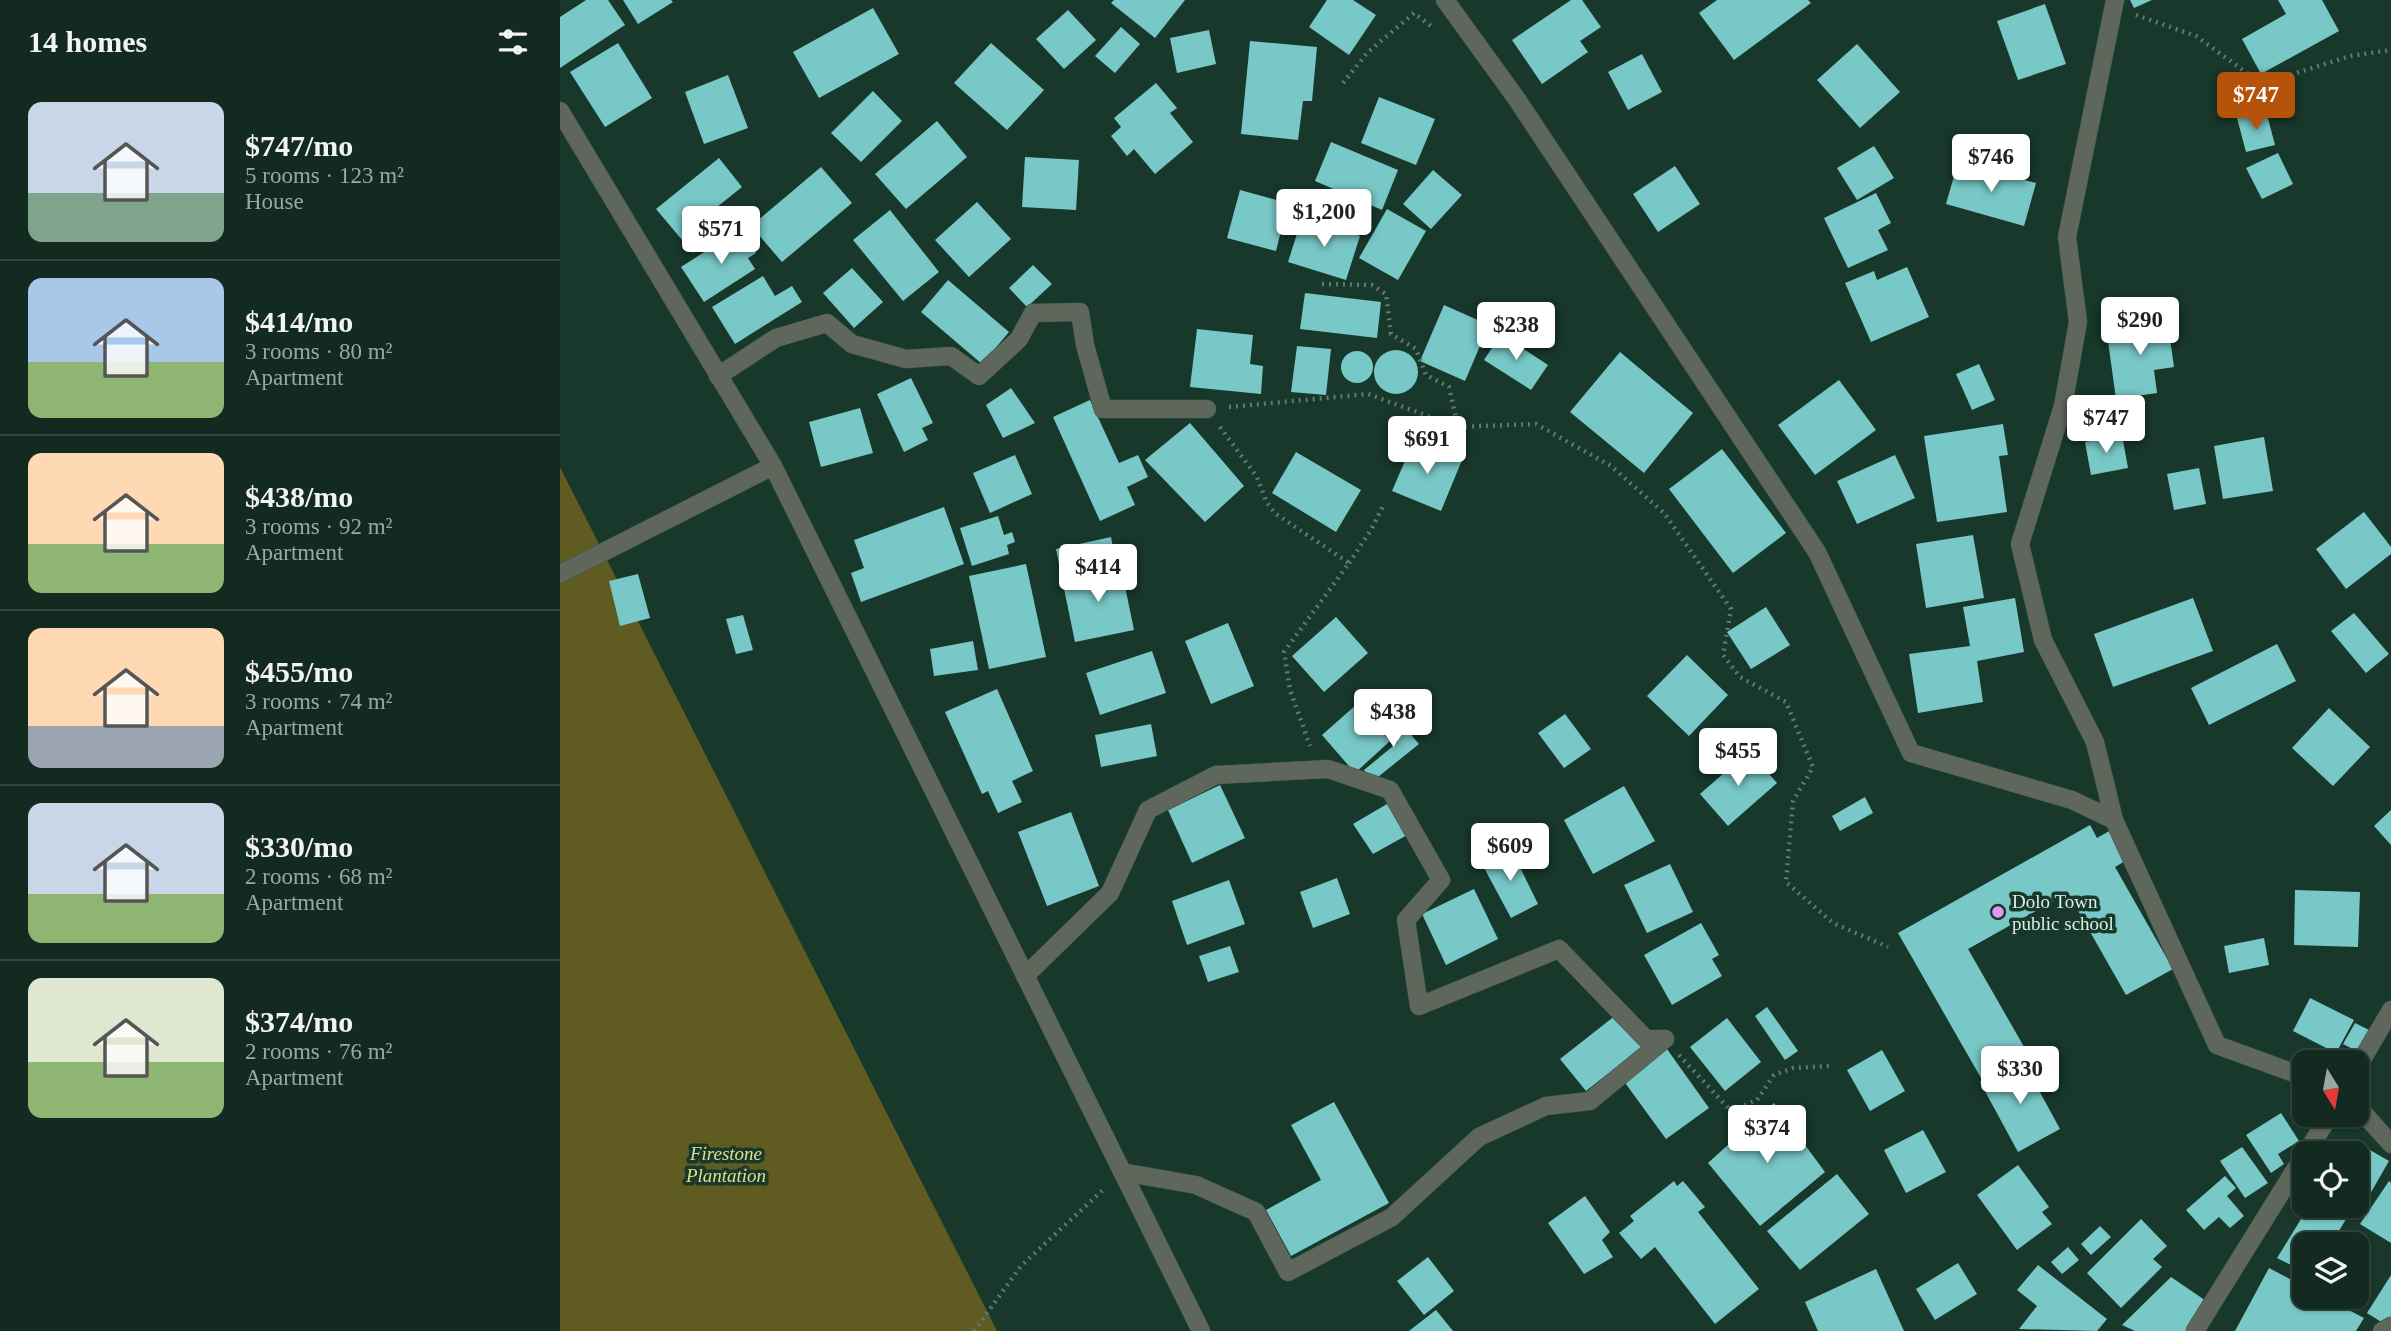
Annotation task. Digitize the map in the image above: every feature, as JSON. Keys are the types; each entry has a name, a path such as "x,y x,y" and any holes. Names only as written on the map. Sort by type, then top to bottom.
{"street":[{"path":"1445,0 1516,98 1817,552 1911,753 2072,800 2114,820"},
{"path":"2121,4 2067,237 2078,322 2063,406 2020,544 2043,640 2095,742 2114,820 2217,1045 2292,1072"},
{"path":"560,111 773,466 1201,1331"},
{"path":"718,376 776,338 827,323 852,344 906,359 951,356 979,376 1019,339 1033,313 1080,312 1085,345 1103,409 1207,409"},
{"path":"560,574 773,466"},
{"path":"1025,976 1110,893 1148,810 1216,775 1328,769 1390,790 1441,880 1406,920 1419,1006 1559,949 1646,1039 1665,1039"},
{"path":"2368,1050 2391,1010"},
{"path":"1122,1172 1196,1185 1256,1212 1288,1272 1392,1217 1479,1137 1546,1105 1590,1101 1665,1039"},
{"path":"2370,1121 2391,1144"},
{"path":"2195,1331 2292,1175"},
{"path":"2382,1331 2391,1326"}],"path":[{"path":"2121,4 2136,15 2196,36 2262,84 2350,56 2391,50"},
{"path":"1343,83 1367,53 1414,13 1438,30"},
{"path":"1322,284 1372,285 1386,294 1391,334 1416,349 1426,375 1449,387 1458,427"},
{"path":"1207,409 1368,394 1458,427 1536,424 1611,466 1664,513 1731,609 1723,655 1740,677 1786,702 1813,767 1793,801 1786,882 1833,923 1888,947"},
{"path":"1207,409 1257,477 1267,503 1276,514 1349,563"},
{"path":"1319,770 1290,690 1284,652 1349,563 1384,504"},
{"path":"1665,1039 1731,1111 1757,1100 1774,1075 1793,1068 1829,1066"},
{"path":"974,1331 1021,1266 1122,1172"}],"green space":[{"name":"Firestone Plantation","path":"560,467 997,1331 560,1331"}],"building":[{"path":"586,0 608,0 625,25 560,68 560,17"},
{"path":"623,0 671,0 673,2 638,24"},
{"path":"1114,0 1185,0 1155,38 1111,3"},
{"path":"1327,0 1353,0 1376,15 1349,55 1309,27"},
{"path":"1571,0 1582,0 1601,27 1580,41 1588,52 1542,84 1512,40"},
{"path":"1717,0 1808,0 1811,3 1734,60 1699,13"},
{"path":"2130,0 2152,0 2134,8"},
{"path":"2278,0 2322,0 2339,31 2261,74 2242,39 2286,14"},
{"path":"2045,4 2066,64 2018,80 1997,21"},
{"path":"873,8 899,54 819,98 793,52"},
{"path":"1068,10 1096,40 1064,69 1036,39"},
{"path":"1121,27 1140,44 1115,73 1095,56"},
{"path":"1209,30 1216,64 1177,73 1170,38"},
{"path":"1250,41 1317,47 1312,101 1303,101 1298,140 1241,134"},
{"path":"618,43 652,98 605,127 570,72"},
{"path":"991,43 1044,90 1007,130 954,83"},
{"path":"1857,44 1900,92 1860,128 1817,80"},
{"path":"1642,54 1662,92 1628,110 1608,72"},
{"path":"728,75 748,128 704,144 685,92"},
{"path":"1156,83 1177,108 1170,113 1193,142 1155,174 1134,149 1127,156 1111,136 1121,127 1114,118"},
{"path":"873,91 902,121 861,162 831,133"},
{"path":"1379,97 1435,119 1416,165 1361,143"},
{"path":"2266,111 2275,145 2246,152 2237,118"},
{"path":"937,121 967,157 906,209 875,174"},
{"path":"1331,142 1398,170 1382,210 1315,181"},
{"path":"1874,146 1894,178 1857,200 1837,168"},
{"path":"2278,153 2293,184 2262,199 2246,168"},
{"path":"1025,157 1079,160 1076,210 1022,207"},
{"path":"719,158 742,187 717,207 730,222 693,253 656,209"},
{"path":"1958,162 2036,183 2024,226 1946,204"},
{"path":"1675,166 1700,204 1658,232 1633,194"},
{"path":"821,167 852,203 782,262 751,226"},
{"path":"1433,170 1462,195 1431,229 1403,204"},
{"path":"1240,190 1288,203 1276,251 1227,238"},
{"path":"1876,193 1891,223 1878,230 1888,250 1848,268 1824,218"},
{"path":"1321,198 1344,202 1340,224 1317,220"},
{"path":"977,202 1011,239 969,277 935,240"},
{"path":"1387,209 1426,231 1398,280 1359,258"},
{"path":"890,210 939,272 903,301 853,240"},
{"path":"1302,218 1360,236 1346,280 1288,262"},
{"path":"740,229 756,253 748,258 755,269 704,302 681,267"},
{"path":"1033,265 1052,284 1027,307 1009,288"},
{"path":"1907,267 1929,317 1871,342 1845,283 1874,271 1877,280"},
{"path":"852,268 883,302 854,328 823,293"},
{"path":"763,276 775,296 792,286 802,302 735,344 712,307"},
{"path":"948,280 1009,332 982,364 921,312"},
{"path":"1305,293 1381,302 1377,338 1300,329"},
{"path":"1444,305 1489,325 1465,381 1420,361"},
{"path":"2167,317 2174,367 2154,370 2157,393 2116,399 2108,341 2123,339 2121,323"},
{"path":"1197,329 1253,335 1250,364 1263,366 1261,394 1190,387"},
{"path":"1501,334 1548,365 1531,390 1484,360"},
{"path":"1297,346 1331,349 1326,395 1291,392"},
{"path":"1396,350 1405,351 1412,356 1417,363 1417,381 1412,388 1405,393 1396,394 1387,393 1380,388 1375,381 1374,372 1375,363 1380,356 1387,351"},
{"path":"1357,351 1369,355 1373,367 1369,379 1357,383 1345,379 1341,367 1345,355"},
{"path":"1620,352 1693,413 1644,473 1570,412"},
{"path":"1979,364 1995,400 1972,410 1956,374"},
{"path":"911,378 933,423 922,428 928,440 904,452 877,394"},
{"path":"1839,380 1876,430 1815,475 1778,425"},
{"path":"1011,388 1035,423 1003,438 986,405"},
{"path":"1090,400 1119,463 1138,455 1148,477 1127,487 1135,505 1100,521 1053,417"},
{"path":"860,408 873,453 821,467 809,422"},
{"path":"1190,423 1244,486 1205,522 1145,460"},
{"path":"2003,424 2008,455 1999,456 2007,512 1937,522 1924,436"},
{"path":"2122,435 2128,468 2091,475 2085,442"},
{"path":"2264,437 2273,491 2223,499 2214,446"},
{"path":"1414,440 1462,460 1441,511 1392,491"},
{"path":"1722,449 1786,533 1733,573 1669,489"},
{"path":"1296,452 1361,490 1336,532 1272,493"},
{"path":"1015,455 1032,494 990,513 973,473"},
{"path":"1895,455 1915,498 1857,524 1837,481"},
{"path":"2199,468 2206,504 2174,510 2167,474"},
{"path":"944,507 964,564 861,602 851,573 864,568 854,540"},
{"path":"2364,512 2391,547 2391,554 2346,589 2316,549"},
{"path":"998,516 1004,535 1012,532 1015,542 1007,545 1009,554 972,566 960,528"},
{"path":"1973,535 1984,598 1926,608 1916,544"},
{"path":"1111,537 1116,563 1061,575 1056,549"},
{"path":"1026,564 1046,657 989,669 969,576"},
{"path":"1121,567 1134,630 1075,642 1062,579"},
{"path":"638,574 650,618 620,626 609,581"},
{"path":"2015,598 2024,652 1977,661 1983,702 1918,713 1909,654 1970,646 1963,607"},
{"path":"2193,598 2213,651 2113,687 2094,634"},
{"path":"1766,607 1790,645 1751,669 1727,632"},
{"path":"2354,613 2389,654 2366,673 2331,631"},
{"path":"743,615 753,650 736,654 726,619"},
{"path":"1336,617 1368,653 1324,692 1292,656"},
{"path":"1228,623 1254,686 1211,704 1185,641"},
{"path":"973,641 978,670 934,676 930,649"},
{"path":"2277,644 2296,681 2209,725 2191,688"},
{"path":"1152,651 1166,693 1100,715 1086,673"},
{"path":"1687,655 1728,695 1689,736 1647,696"},
{"path":"997,689 1033,771 1012,781 1022,802 998,813 988,791 982,794 945,712"},
{"path":"1357,704 1390,741 1355,773 1322,735"},
{"path":"2329,708 2370,747 2333,786 2292,748"},
{"path":"1565,714 1591,749 1564,768 1538,733"},
{"path":"1395,716 1419,744 1373,781 1364,770 1398,742 1384,725"},
{"path":"1151,724 1157,756 1101,767 1095,735"},
{"path":"1749,751 1777,783 1728,826 1700,794"},
{"path":"1220,785 1245,838 1192,863 1168,810"},
{"path":"1624,786 1655,841 1593,874 1564,820"},
{"path":"1865,797 1873,813 1840,831 1832,816"},
{"path":"1387,804 1409,834 1373,854 1353,824"},
{"path":"2391,810 2391,845 2374,826"},
{"path":"1071,812 1099,886 1047,906 1018,832"},
{"path":"2090,825 2097,838 2120,825 2137,854 2115,867 2173,969 2126,995 2068,893 1968,949 2027,1052 1981,1078 1898,933"},
{"path":"1511,849 1538,904 1511,918 1482,864"},
{"path":"1670,864 1693,912 1647,933 1624,885"},
{"path":"1337,878 1350,914 1313,928 1300,892"},
{"path":"1229,880 1245,924 1187,945 1172,901"},
{"path":"1474,889 1498,939 1446,965 1422,914"},
{"path":"2295,890 2360,892 2358,947 2294,945"},
{"path":"1701,923 1719,955 1712,959 1722,976 1672,1005 1644,955"},
{"path":"2264,938 2269,965 2229,973 2224,946"},
{"path":"1230,946 1239,972 1208,982 1199,956"},
{"path":"2310,998 2354,1020 2338,1050 2330,1050 2293,1031"},
{"path":"1767,1007 1798,1051 1785,1060 1755,1016"},
{"path":"1616,1015 1642,1047 1586,1091 1560,1059"},
{"path":"1727,1018 1761,1062 1725,1091 1690,1047"},
{"path":"2355,1023 2375,1033 2367,1050 2355,1050 2343,1044"},
{"path":"1667,1049 1709,1108 1666,1139 1623,1080"},
{"path":"1882,1050 1905,1091 1870,1111 1847,1070"},
{"path":"2022,1059 2060,1129 2018,1152 1980,1082"},
{"path":"1334,1102 1389,1203 1291,1256 1266,1210 1321,1180 1291,1125"},
{"path":"1774,1103 1825,1172 1760,1226 1708,1163"},
{"path":"2281,1113 2299,1141 2292,1141 2292,1145 2278,1154 2284,1164 2271,1173 2246,1135"},
{"path":"1923,1130 1946,1172 1906,1193 1884,1150"},
{"path":"2242,1147 2268,1183 2245,1198 2220,1161"},
{"path":"2369,1149 2389,1161 2369,1196"},
{"path":"2018,1165 2049,1207 2042,1212 2052,1224 2017,1250 1977,1195"},
{"path":"1837,1174 1869,1214 1800,1270 1767,1231"},
{"path":"2225,1176 2236,1188 2227,1196 2244,1216 2230,1228 2219,1217 2204,1230 2186,1210"},
{"path":"1674,1181 1677,1186 1683,1181 1705,1207 1698,1212 1759,1289 1715,1324 1655,1247 1641,1259 1619,1233 1634,1221 1630,1216"},
{"path":"2389,1181 2391,1243 2360,1224 2364,1218 2369,1218 2369,1211"},
{"path":"1585,1196 1610,1232 1602,1240 1613,1257 1584,1274 1548,1223"},
{"path":"2302,1218 2347,1218 2338,1232 2293,1232"},
{"path":"2141,1219 2167,1246 2153,1259 2162,1267 2121,1308 2087,1273"},
{"path":"2100,1226 2111,1237 2091,1255 2081,1244"},
{"path":"2292,1234 2292,1266 2277,1258"},
{"path":"2068,1247 2079,1260 2062,1274 2051,1262"},
{"path":"1428,1257 1454,1291 1424,1315 1397,1281"},
{"path":"1958,1263 1977,1294 1935,1320 1916,1289"},
{"path":"2038,1265 2107,1319 2097,1331 2019,1329 2037,1306 2017,1290"},
{"path":"2269,1268 2292,1280 2292,1309 2347,1309 2364,1318 2356,1331 2235,1331"},
{"path":"1876,1269 1904,1331 1818,1331 1805,1302"},
{"path":"2391,1275 2391,1328 2367,1313"},
{"path":"2171,1277 2215,1307 2199,1331 2135,1331 2122,1325"},
{"path":"1436,1310 1453,1331 1409,1331"}],"place":[{"name":"Dolo Town public school","path":"1998,912"}]}
